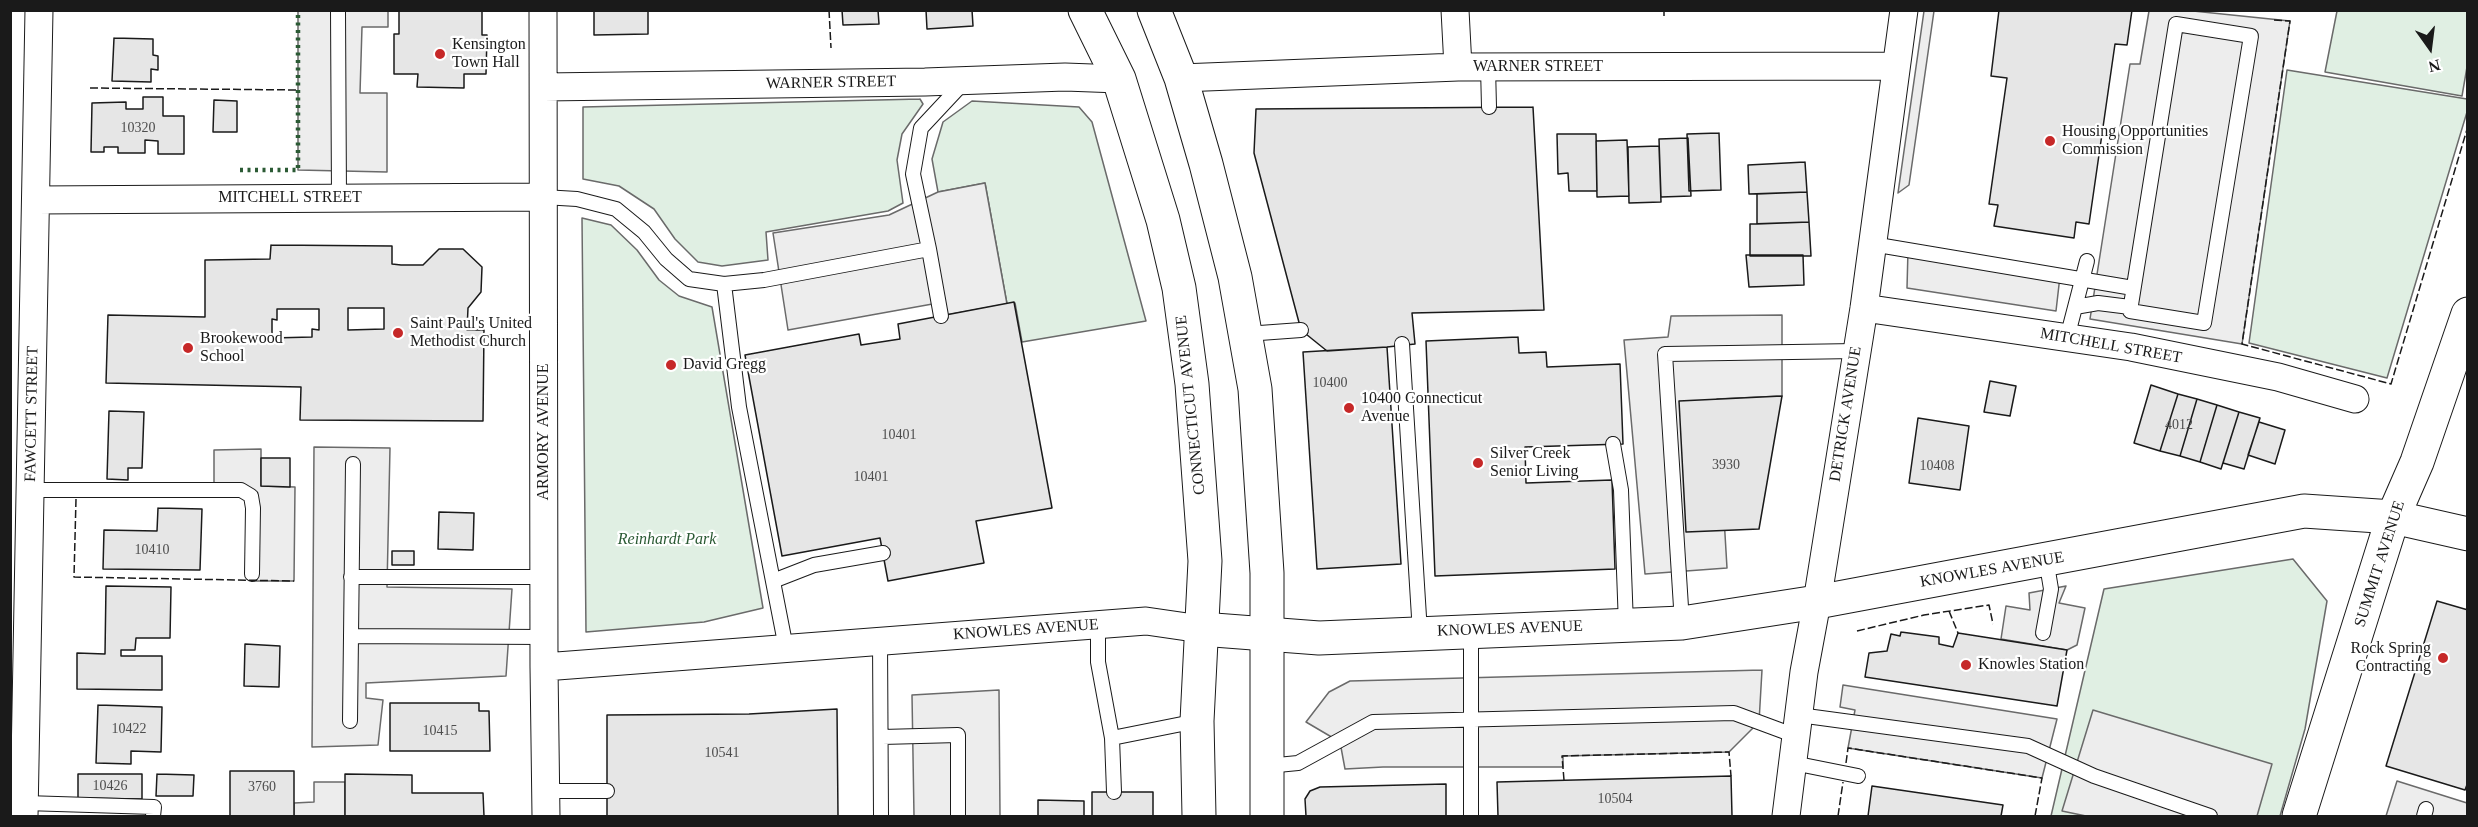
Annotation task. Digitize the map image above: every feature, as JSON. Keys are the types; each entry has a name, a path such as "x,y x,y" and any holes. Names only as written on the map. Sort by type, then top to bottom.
{"main road":[{"name":"CONNECTICUT AVENUE","path":"1085,10 1119,79 1163,220 1179,288 1192,384 1205,561 1197,721 1199,816"},
{"path":"1154,10 1181,78 1232,266 1255,389 1267,573 1267,816"},
{"name":"SUMMIT AVENUE","path":"2299,816 2393,518 2417,462 2468,314"},
{"name":"KNOWLES AVENUE","path":"1201,628 1319,638 1682,623 1817,602 2304,511 2393,518 2468,534"}],"street":[{"name":"FAWCETT STREET","path":"24,810 18,749 19,629 31,490 39,10"},
{"name":"ARMORY AVENUE","path":"543,10 546,804"},
{"path":"1455,10 1458,67"},
{"name":"DETRICK AVENUE","path":"1786,816 1805,662 1817,602 1864,308 1895,66 1905,10"},
{"name":"WARNER STREET","path":"1181,78 1458,67 1895,66"},
{"name":"WARNER STREET","path":"544,87 965,81 1065,77 1119,79"},
{"name":"MITCHELL STREET","path":"36,200 543,197"},
{"name":"MITCHELL STREET","path":"1864,308 2131,347 2262,374 2355,399"},
{"name":"KNOWLES AVENUE","path":"544,667 1146,621 1201,628"}],"lane":[{"path":"338,10 339,198"},
{"path":"2176,24 2251,36 2204,323 2130,311 2133,288 2176,24"},
{"path":"1488,67 1489,107"},
{"path":"941,316 913,174 921,128 965,81"},
{"path":"543,197 577,200 616,209 644,232 666,259 689,279 724,284 764,280 929,249"},
{"path":"1872,244 2133,288"},
{"path":"2067,338 2086,261"},
{"path":"724,284 739,407 786,648"},
{"path":"2075,307 2098,303 2130,307"},
{"path":"1246,334 1301,330"},
{"path":"1402,344 1420,633"},
{"path":"1682,623 1665,354 1856,351"},
{"path":"1613,444 1621,490 1626,625"},
{"path":"350,721 353,464"},
{"path":"31,490 241,489 251,496 253,508 252,574"},
{"path":"772,581 814,565 883,553"},
{"path":"2043,633 2051,590 2046,559"},
{"path":"351,577 544,577"},
{"path":"1098,625 1098,662 1112,738 1114,792"},
{"path":"1471,631 1471,816"},
{"path":"351,636 544,637"},
{"path":"880,641 881,816"},
{"path":"1267,766 1298,763 1373,722 1734,713 1797,726 2028,746 2094,776 2210,816"},
{"path":"1112,738 1197,721"},
{"path":"882,737 958,735 958,816"},
{"path":"1793,764 1858,776"},
{"path":"546,804 607,791"},
{"path":"24,810 154,807 153,816"}],"green space":[{"path":"2337,11 2467,11 2467,67 2462,96 2325,72"},
{"path":"2287,70 2467,99 2467,112 2387,378 2249,343"},
{"path":"920,99 923,104 902,134 897,160 903,203 888,211 766,232 768,260 722,266 698,262 675,239 654,209 619,186 583,179 583,107"},
{"path":"972,101 1079,107 1092,122 1146,321 1022,342 1015,303 1007,304 985,183 938,192 932,159 943,122"},
{"name":"Reinhardt Park","path":"582,218 611,225 637,250 659,280 679,296 712,307 763,608 704,622 586,632"},
{"path":"2293,559 2327,601 2305,729 2280,816 2051,816 2104,589"}],"shaded area":[{"path":"298,11 388,11 388,27 362,27 360,93 387,93 387,172 298,170"},
{"path":"1924,11 1934,11 1909,185 1898,193"},
{"path":"2149,11 2193,11 2290,21 2242,344 2090,319 2130,64 2140,64"},
{"path":"985,183 1007,304 941,316 938,303 788,330 773,233 889,215 938,192"},
{"path":"1908,250 2060,276 2056,311 1907,288"},
{"path":"1782,315 1782,396 1717,399 1727,568 1645,574 1624,340 1668,337 1671,316"},
{"path":"314,447 390,448 387,587 512,589 506,676 366,683 366,698 383,700 378,745 312,747"},
{"path":"261,449 261,486 295,487 294,581 252,581 251,496 214,490 214,450"},
{"path":"2066,586 2059,603 2085,608 2077,645 2067,650 2001,639 2006,606 2030,610 2029,593"},
{"path":"1762,670 1759,722 1729,752 1563,756 1563,767 1345,769 1340,742 1306,722 1329,692 1350,681"},
{"path":"1843,685 2057,719 2042,778 1848,748 1855,710 1840,707"},
{"path":"999,690 1000,816 914,816 912,695"},
{"path":"2093,710 2272,764 2257,816 2086,816 2062,811"},
{"path":"2397,781 2467,803 2467,816 2386,816"},
{"path":"314,782 345,782 345,816 294,816 294,803 314,802"}],"building":[{"name":"Kensington Town Hall","path":"399,10 482,10 482,35 487,35 486,74 464,74 464,88 417,87 418,74 394,74 394,34 399,34"},
{"path":"594,10 648,10 648,34 594,35"},
{"path":"842,10 878,10 879,24 843,25"},
{"path":"926,10 972,10 973,26 927,29"},
{"name":"Housing Opportunities Commission","path":"1999,10 2132,10 2127,45 2115,44 2089,224 2076,222 2074,238 1994,226 1998,205 1989,204 2007,78 1991,76"},
{"path":"114,38 153,39 153,55 158,56 158,70 151,69 151,82 112,81"},
{"path":"143,97 163,97 163,116 184,116 184,154 158,154 158,141 145,140 145,153 118,153 118,147 104,147 104,152 91,152 92,103 126,102 126,109 143,109"},
{"path":"214,100 237,101 237,132 213,132"},
{"path":"1533,107 1544,310 1412,313 1415,344 1387,347 1327,351 1301,330 1254,153 1256,109"},
{"path":"1719,133 1721,190 1689,191 1687,134"},
{"path":"1557,134 1596,134 1597,191 1569,191 1568,173 1558,174"},
{"path":"1688,138 1691,196 1661,197 1659,139"},
{"path":"1627,140 1629,196 1597,197 1596,141"},
{"path":"1659,146 1661,202 1629,203 1628,147"},
{"path":"1805,162 1807,192 1749,194 1748,165"},
{"path":"1807,192 1809,222 1757,224 1757,194"},
{"path":"1809,222 1811,256 1750,256 1750,224"},
{"name":"Saint Paul's United Methodist Church","path":"271,245 392,246 392,264 401,265 423,265 439,249 463,249 482,267 481,292 468,308 467,330 484,330 483,421 300,420 301,387 106,383 108,315 205,317 205,260 270,259","holes":["348,308 384,308 384,329 348,330","277,309 319,309 319,330 312,329 312,337 272,338 272,319 277,320"]},
{"path":"1746,255 1803,255 1804,285 1749,287"},
{"path":"1014,302 1052,508 976,521 984,563 888,581 880,538 782,556 745,355 859,334 861,345 900,339 898,324"},
{"name":"Silver Creek Senior Living","path":"1518,337 1519,353 1546,352 1547,367 1620,364 1623,444 1525,447 1526,483 1612,480 1615,569 1435,576 1426,341"},
{"name":"10400 Connecticut Avenue","path":"1387,347 1401,564 1317,569 1303,352"},
{"path":"1990,381 2016,386 2010,416 1984,412"},
{"path":"2151,385 2178,394 2160,451 2134,443"},
{"path":"2178,394 2197,399 2180,456 2160,451"},
{"path":"1782,396 1759,529 1686,532 1679,401"},
{"path":"2197,399 2217,405 2200,462 2180,456"},
{"path":"2217,405 2239,412 2221,469 2200,462"},
{"path":"109,411 144,412 142,468 128,468 128,480 107,479"},
{"path":"2239,412 2260,418 2244,469 2223,463"},
{"path":"1918,418 1969,426 1960,490 1909,483"},
{"path":"2259,422 2285,430 2275,464 2248,455"},
{"path":"261,458 290,458 290,487 261,486"},
{"path":"158,508 202,509 200,570 103,569 104,530 157,531"},
{"path":"439,512 474,513 473,550 438,549"},
{"path":"392,551 414,551 414,565 392,565"},
{"path":"106,586 171,587 170,638 136,638 135,650 121,650 121,656 162,656 162,690 77,689 77,653 105,654"},
{"name":"Rock Spring Contracting","path":"2437,601 2468,610 2468,782 2465,790 2386,766"},
{"name":"Knowles Station","path":"1901,632 1939,637 1939,644 1953,647 1958,633 2067,650 2057,706 1865,677 1869,653 1887,651 1891,634 1900,636"},
{"path":"245,644 280,646 279,687 244,686"},
{"path":"390,703 479,703 479,711 489,711 490,751 390,751"},
{"path":"98,705 162,707 161,752 131,751 131,764 96,763"},
{"path":"837,709 838,816 607,816 607,715 749,714"},
{"path":"230,771 294,771 294,816 230,816"},
{"path":"78,774 142,774 142,799 78,798"},
{"path":"157,774 194,775 193,796 156,796"},
{"path":"345,774 412,775 412,793 483,793 484,816 345,816"},
{"path":"1731,776 1732,816 1498,816 1497,782"},
{"path":"1446,784 1446,816 1306,816 1305,799 1310,791 1320,787"},
{"path":"1872,786 2003,805 2001,816 1868,816"},
{"path":"1092,792 1153,792 1153,816 1092,816"},
{"path":"1038,800 1084,801 1084,816 1038,816"}],"hedge":[{"path":"240,170 298,170 298,10"}],"fence":[{"path":"829,10 831,48"},
{"path":"1664,10 1664,16"},
{"path":"2274,20 2290,21 2242,344 2391,384 2468,126"},
{"path":"90,88 298,90"},
{"path":"76,499 74,577 294,581"},
{"path":"1857,631 1924,615 1989,605 1993,624"},
{"path":"1949,611 1958,633"},
{"path":"1846,763 1848,748 2042,778 2035,816"},
{"path":"1564,780 1562,756 1729,752 1731,776"},
{"path":"1838,816 1843,782"}],"place":[{"name":"Kensington Town Hall","path":"440,54"},
{"name":"Housing Opportunities Commission","path":"2050,141"},
{"name":"Saint Paul's United Methodist Church","path":"398,333"},
{"name":"Brookewood School","path":"188,348"},
{"name":"David Gregg","path":"671,365"},
{"name":"10400 Connecticut Avenue","path":"1349,408"},
{"name":"Silver Creek Senior Living","path":"1478,463"},
{"name":"Rock Spring Contracting","path":"2443,658"},
{"name":"Knowles Station","path":"1966,665"}]}
